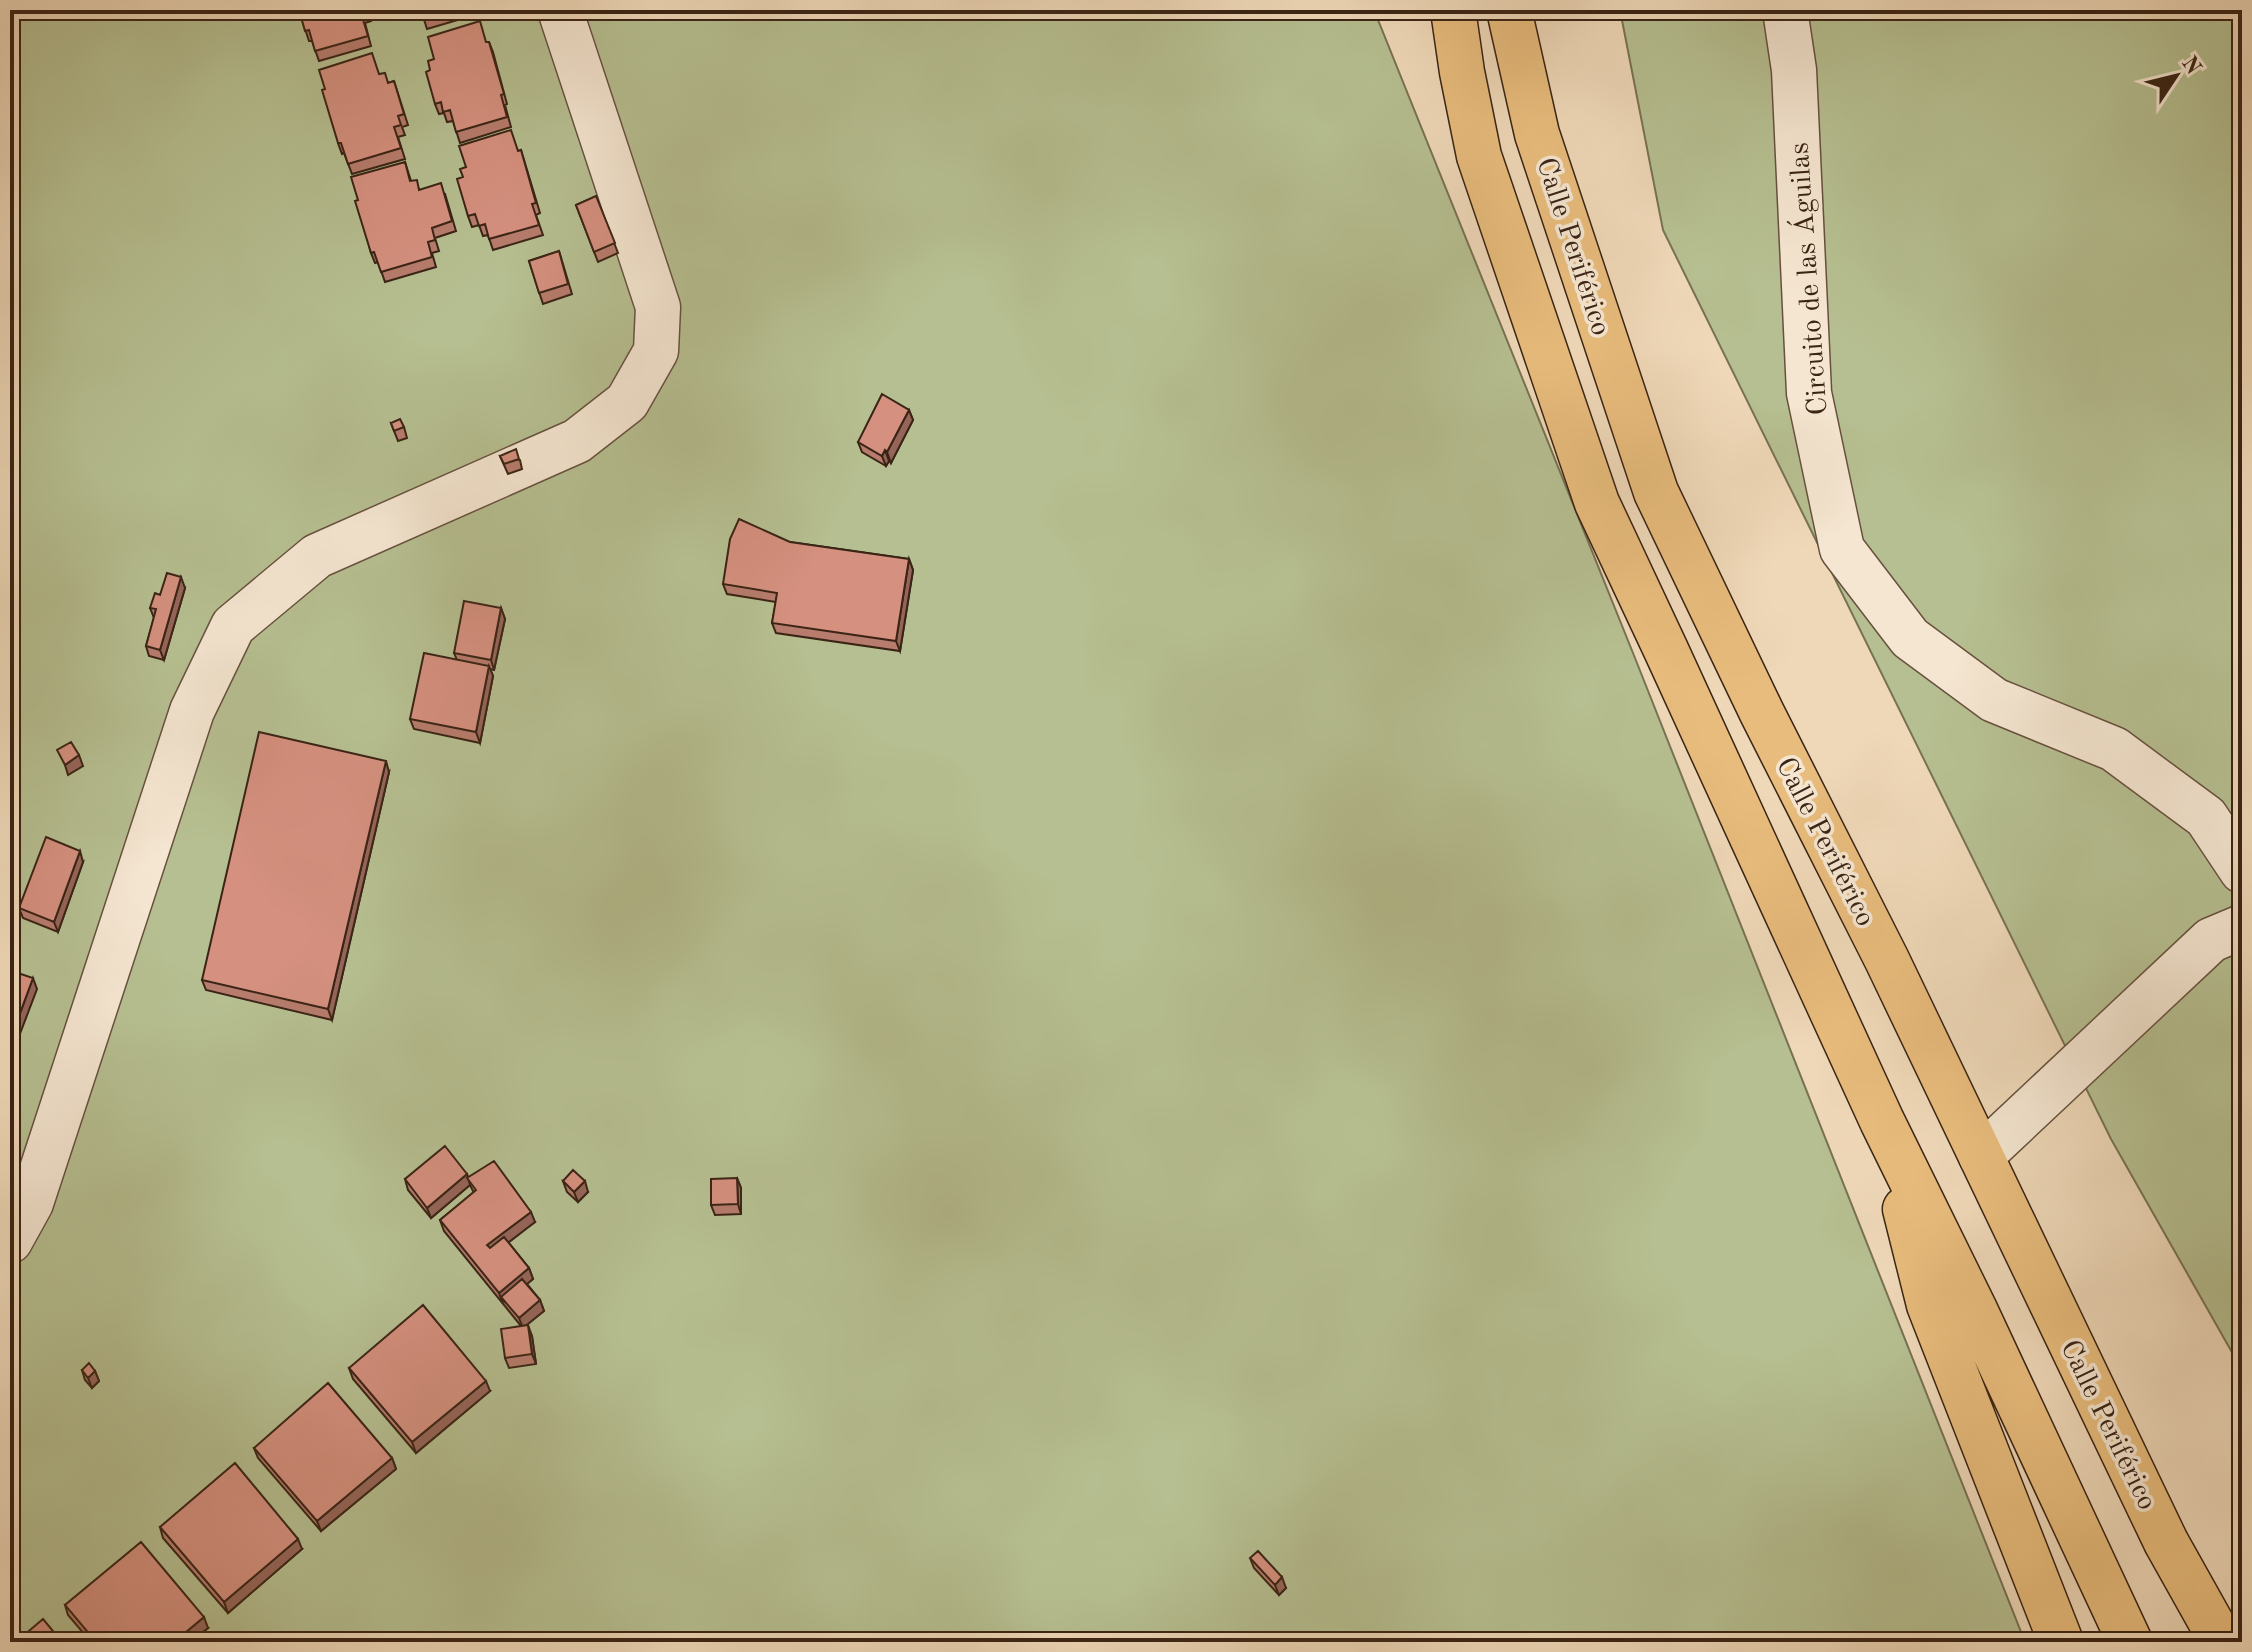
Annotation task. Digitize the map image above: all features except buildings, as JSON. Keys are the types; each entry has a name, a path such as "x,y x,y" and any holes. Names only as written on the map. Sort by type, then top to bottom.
{"highway":[{"path":"1453,10 1479,156 1597,503 1882,1121 1994,1350 2130,1642"},
{"name":"Calle Periférico","path":"1509,10 1537,134 1656,492 1762,713 1887,960 2166,1542 2222,1642"},
{"path":"1882,1121 1929,1305 2061,1642"}],"street":[{"path":"10,1241 31,1203 192,711 233,626 317,556 577,441 627,402 656,351 658,307 560,10"},
{"name":"Circuito de las Águilas","path":"1785,10 1794,70 1809,393 1842,549 1910,638 1994,700 2114,749 2206,817 2242,871"},
{"path":"1981,1156 2211,940 2242,927"}],"green space":[{"path":"10,10 1374,10 2025,1642 10,1642"},
{"path":"1620,10 2242,10 2242,1370 2111,1139 1663,230"}]}
